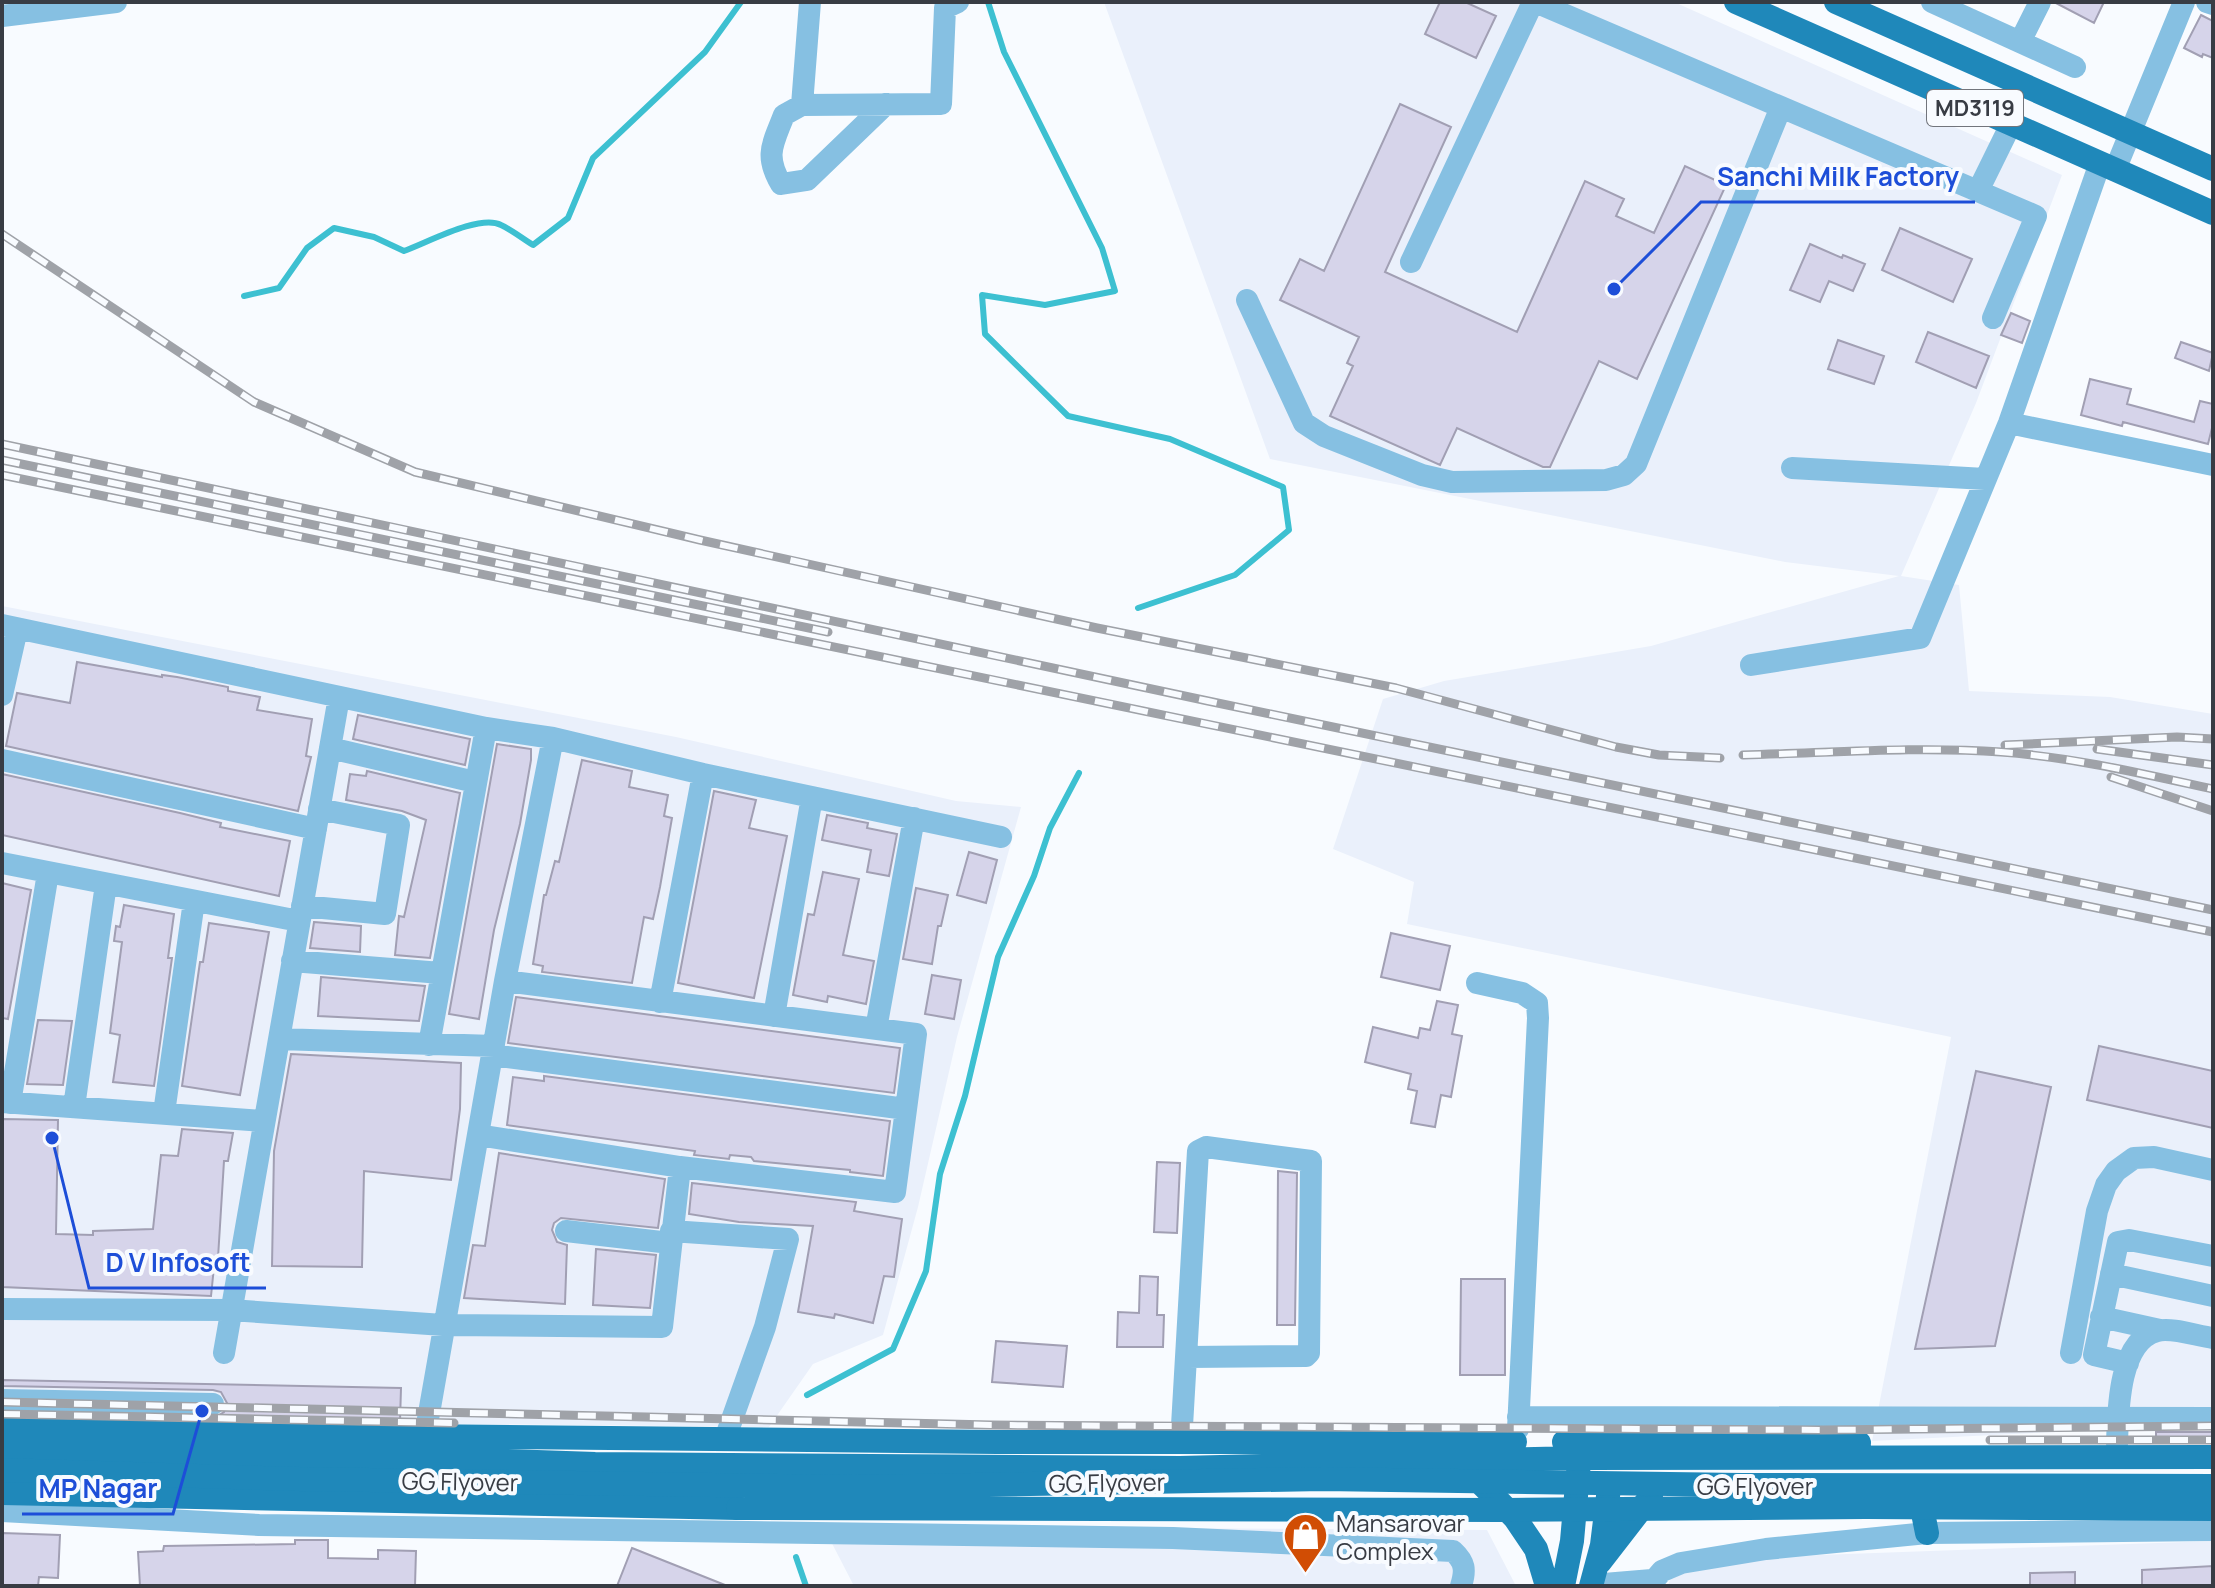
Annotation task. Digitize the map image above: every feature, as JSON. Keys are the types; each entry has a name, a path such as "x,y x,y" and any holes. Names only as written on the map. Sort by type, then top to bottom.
{"main road":[{"name":"MD3119","path":"1736,2 2213,213"},
{"name":"MD3119","path":"1836,2 2213,169"},
{"path":"2,1428 725,1439 1517,1442 1580,1450"},
{"path":"2,1451 894,1467 1180,1468 1455,1460 1580,1450 2213,1444"},
{"path":"1563,1586 1572,1541 1580,1450"},
{"path":"1612,1450 1678,1459 2213,1457"},
{"path":"1593,1580 1608,1509 1612,1450"},
{"path":"1593,1580 1678,1459"},
{"path":"1913,1459 1927,1533"},
{"path":"1455,1460 1515,1518 1536,1549 1547,1586"},
{"name":"GG Flyover","path":"2,1470 299,1479 854,1487 1323,1479 1742,1485 2213,1486"},
{"name":"GG Flyover","path":"2,1493 738,1508 2213,1509"}],"street":[{"path":"2,16 116,2"},
{"path":"802,105 810,2"},
{"path":"1411,262 1534,2 2036,216 1993,318"},
{"path":"2020,42 2040,2"},
{"path":"1751,665 1920,638 2009,423 2108,167 2130,133 2184,2"},
{"path":"2207,2 2213,4"},
{"path":"886,104 807,180 781,184 771,167 771,150 784,115 802,105 886,104 941,104 948,4"},
{"path":"1946,5 2075,67"},
{"path":"1247,300 1304,423 1324,436 1422,475 1452,482 1606,480 1624,475 1636,464 1781,107"},
{"path":"1978,191 2011,124"},
{"path":"2009,423 2213,465"},
{"path":"1792,468 1985,479"},
{"path":"2,695 9,627 486,728 553,738 703,774 1001,837"},
{"path":"224,1353 339,697"},
{"path":"429,1045 486,728"},
{"path":"425,1436 505,981 553,738"},
{"path":"330,748 475,782"},
{"path":"2,760 317,819 399,825 385,914 301,913 194,901 2,863"},
{"path":"660,1002 703,774"},
{"path":"774,1016 812,797"},
{"path":"876,1029 914,818"},
{"path":"48,873 6,1103 263,1121"},
{"path":"74,1107 106,884"},
{"path":"164,1113 194,901"},
{"path":"292,961 441,973"},
{"path":"478,1135 680,1167 895,1192 916,1034 505,981"},
{"path":"1477,983 1530,997 1537,1003 1517,1442"},
{"path":"279,1039 493,1050 906,1109"},
{"path":"1181,1443 1198,1151 1206,1147 1311,1161 1309,1353 1306,1356 1187,1357"},
{"path":"2071,1353 2097,1211 2106,1185 2116,1171 2134,1158 2154,1157 2213,1170"},
{"path":"2,1309 230,1310 443,1325 662,1327 680,1167"},
{"path":"566,1231 788,1239 765,1327 725,1439"},
{"path":"2128,1363 2094,1355 2118,1242 2123,1240 2213,1256"},
{"path":"2111,1274 2213,1296"},
{"path":"2101,1317 2213,1338"},
{"path":"2117,1444 2122,1381 2128,1363 2137,1345 2160,1330"},
{"path":"2,1400 213,1404"},
{"path":"1518,1417 2213,1418"},
{"path":"2,1511 259,1525 1173,1538 1453,1551 1463,1560 1465,1573 1461,1586"},
{"path":"1593,1580 1650,1583 1671,1567 1693,1560 1766,1549 1927,1533 2213,1530"}],"shaded area":[{"path":"1104,2 1674,2 2062,175 1976,403 1901,576 1959,585 1969,691 2110,697 2213,714 2213,1424 1872,1441 1951,1037 1407,924 1414,882 1333,849 1383,699 1444,681 1651,646 1899,576 1785,562 1270,459"},
{"path":"2,606 676,737 956,801 1021,807 957,1037 918,1207 883,1335 813,1364 769,1427 2,1420"},
{"path":"823,1526 1487,1530 1516,1586 854,1586"},
{"path":"2213,1541 2213,1586 1668,1586 1676,1560"}],"building":[{"path":"1440,2 1465,2 1496,16 1476,58 1425,34"},
{"path":"2054,2 2104,2 2094,23"},
{"path":"2201,15 2213,21 2213,58 2203,54 2202,57 2184,48"},
{"path":"1400,104 1451,127 1385,272 1517,332 1585,181 1624,199 1616,216 1654,233 1685,166 1726,185 1637,379 1599,361 1550,467 1543,467 1457,428 1440,465 1330,416 1353,366 1347,363 1359,337 1280,300 1300,259 1324,271"},
{"path":"1900,228 1972,259 1953,302 1882,270"},
{"path":"1810,244 1865,264 1853,291 1829,281 1820,302 1790,290"},
{"path":"2011,313 2030,321 2022,343 2001,335"},
{"path":"1928,332 1989,356 1976,388 1916,362"},
{"path":"1838,340 1884,356 1874,384 1828,369"},
{"path":"2181,342 2213,353 2209,371 2175,358"},
{"path":"2090,379 2131,389 2127,404 2194,422 2200,401 2213,404 2213,424 2208,444 2123,422 2122,426 2081,415"},
{"path":"77,662 228,687 228,691 260,697 257,710 312,719 306,756 311,757 298,811 6,746 17,693 70,703"},
{"path":"358,715 470,739 465,765 353,739"},
{"path":"497,744 531,749 531,760 520,824 494,930 479,1019 449,1014"},
{"path":"582,760 632,771 629,787 668,795 664,816 672,818 660,887 653,919 644,917 632,983 542,972 543,966 533,964 544,895 555,861 559,862"},
{"path":"367,771 460,793 430,958 395,955 399,916 404,917 426,820 402,811 346,800 350,774 366,776"},
{"path":"2,774 290,841 279,896 2,835"},
{"path":"714,791 756,800 749,828 787,836 754,998 678,983"},
{"path":"827,815 868,823 867,828 897,834 889,876 867,872 871,850 822,840"},
{"path":"969,852 997,860 986,903 957,895"},
{"path":"823,872 859,879 843,955 874,961 866,1004 828,996 827,1002 793,995 808,914 814,915"},
{"path":"2,883 31,890 8,1019 2,1018"},
{"path":"916,888 948,895 941,926 938,926 932,964 903,959"},
{"path":"124,905 174,914 168,958 172,958 154,1086 113,1082 120,1035 110,1033 122,942 114,941"},
{"path":"314,922 361,926 360,952 310,948"},
{"path":"209,923 269,932 240,1095 182,1086 200,962 203,962"},
{"path":"1391,933 1450,946 1440,990 1381,977"},
{"path":"932,975 961,980 954,1019 925,1014"},
{"path":"321,977 425,986 419,1021 318,1016"},
{"path":"516,997 900,1048 894,1093 508,1043"},
{"path":"1437,1001 1458,1005 1452,1034 1462,1036 1451,1097 1441,1095 1435,1127 1411,1123 1417,1091 1408,1089 1411,1074 1365,1062 1373,1027 1418,1038 1420,1028 1430,1030"},
{"path":"38,1020 72,1021 63,1085 27,1084"},
{"path":"2099,1046 2213,1071 2213,1128 2087,1100"},
{"path":"291,1054 461,1063 460,1109 451,1180 364,1171 362,1267 272,1266 274,1151"},
{"path":"1976,1071 2051,1087 1995,1346 1915,1349"},
{"path":"544,1076 890,1121 883,1176 754,1161 751,1157 730,1155 729,1159 694,1155 695,1151 507,1125 513,1077 544,1081"},
{"path":"2,1119 58,1120 56,1234 93,1235 93,1231 153,1229 161,1155 178,1156 182,1129 233,1133 228,1161 224,1161 218,1258 215,1257 211,1296 2,1287"},
{"path":"499,1153 665,1179 658,1228 561,1218 554,1223 552,1230 557,1242 567,1245 565,1304 464,1298 473,1245 485,1246"},
{"path":"1157,1162 1180,1163 1177,1233 1154,1232"},
{"path":"1278,1171 1297,1173 1295,1325 1277,1325"},
{"path":"692,1183 856,1202 854,1211 902,1219 894,1277 884,1276 873,1323 835,1314 834,1318 798,1312 813,1226 739,1222 689,1214"},
{"path":"596,1249 656,1255 650,1308 593,1305"},
{"path":"1140,1276 1158,1277 1157,1315 1164,1315 1163,1347 1117,1347 1118,1312 1139,1313"},
{"path":"1461,1279 1505,1279 1505,1375 1460,1375"},
{"path":"996,1341 1067,1346 1063,1387 992,1382"},
{"path":"2,1380 401,1388 400,1421 224,1419 127,1416 214,1418 224,1412 227,1403 221,1392 213,1390 2,1386"},
{"path":"2156,1432 2213,1432 2213,1442 2156,1442"},
{"path":"2,1533 60,1535 58,1578 39,1577 38,1586 2,1586"},
{"path":"295,1540 328,1540 328,1558 378,1559 378,1550 416,1551 415,1586 140,1586 138,1552 163,1551 164,1546 295,1544"},
{"path":"632,1548 725,1585 725,1586 617,1586"},
{"path":"2213,1566 2213,1586 2142,1586 2142,1570"},
{"path":"2075,1572 2075,1586 2030,1586 2030,1573"}],"waterway":[{"path":"244,296 279,288 307,248 334,228 374,237 404,251 467,226 491,223 505,227 533,245 568,218 593,158 705,52 741,2"},
{"path":"988,2 1004,52 1102,248 1115,291 1045,305 982,295 985,334 1068,416 1170,439 1283,487 1289,530 1235,575 1138,608"},
{"path":"807,1395 893,1349 926,1271 940,1174 965,1096 998,957 1034,876 1050,828 1079,773"},
{"path":"796,1557 806,1586"}],"railway":[{"path":"2,234 254,402 415,472 700,540 1097,628 1396,688 1616,747 1659,755 1720,758"},
{"path":"2,444 1208,701 2213,910"},
{"path":"2,460 828,632"},
{"path":"2,475 2213,932"},
{"path":"2005,745 2177,737 2213,739"},
{"path":"2097,749 2213,765"},
{"path":"1743,755 1905,750 2001,752 2081,762 2213,789"},
{"path":"2111,777 2213,811"},
{"path":"2,1402 991,1425 1823,1430 2213,1426"},
{"path":"2,1414 454,1423"},
{"path":"1990,1440 2213,1440"}],"place":[{"name":"Sanchi Milk Factory","path":"1614,289"},
{"name":"D V Infosoft","path":"52,1138"},
{"name":"MP Nagar","path":"202,1411"},
{"name":"Mansarovar Complex","path":"1305,1575"}]}
